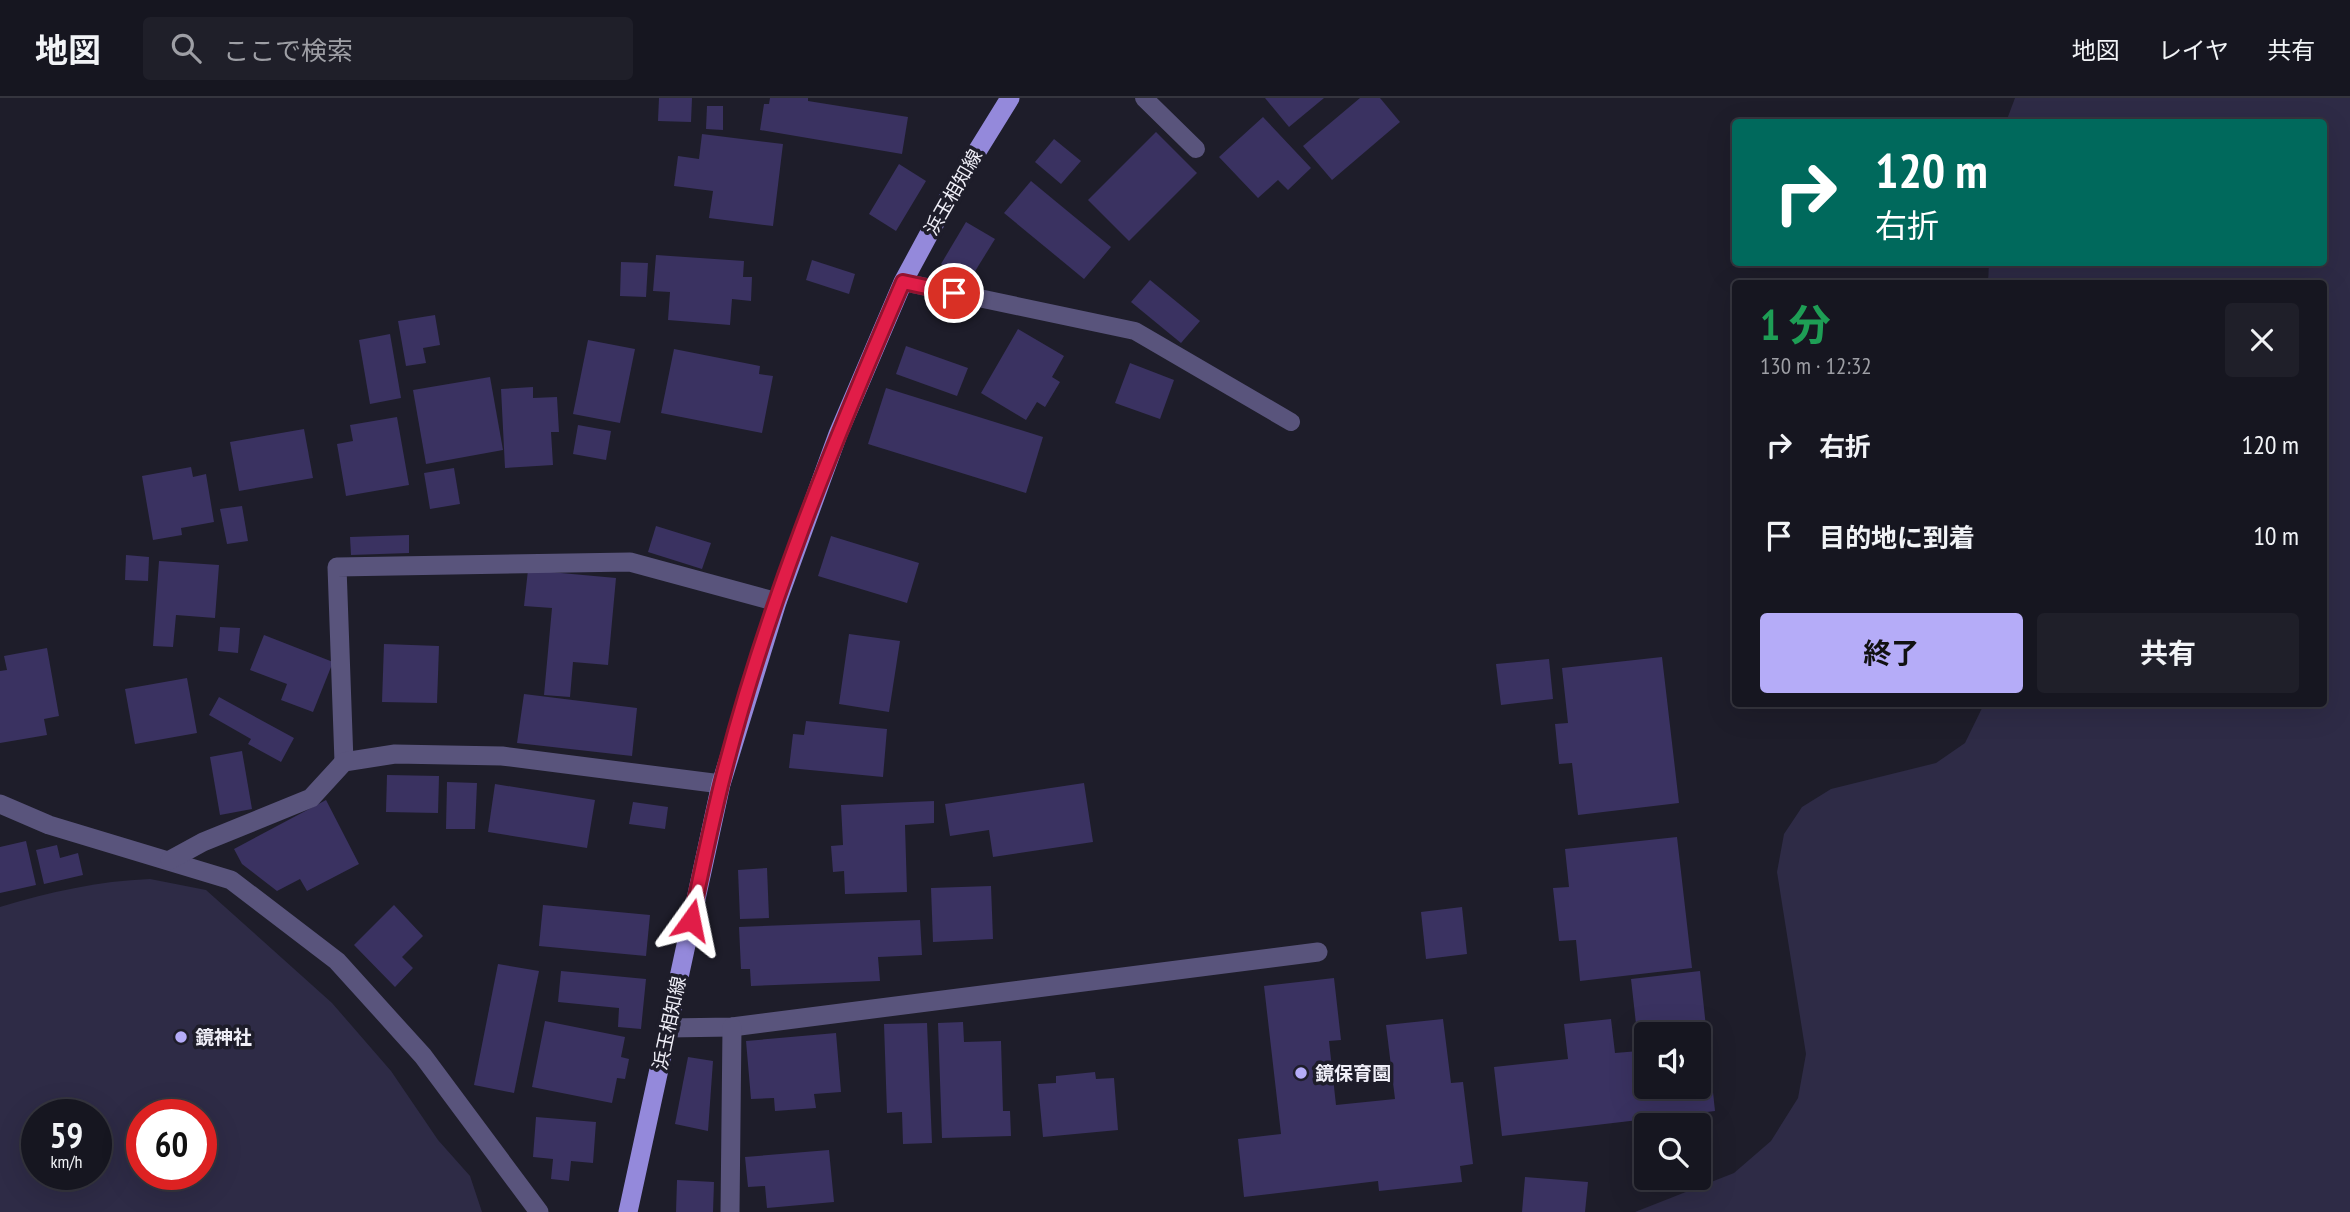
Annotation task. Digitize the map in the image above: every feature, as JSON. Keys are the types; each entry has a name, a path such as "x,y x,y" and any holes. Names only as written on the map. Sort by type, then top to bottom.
{"main road":[{"name":"浜玉相知線","path":"628,1212 721,784 777,602 838,434 903,282 950,195 1010,98"}],"street":[{"path":"344,762 337,567 631,562 777,602"},
{"path":"170,860 203,842 312,798 344,762 395,754 502,756 721,784"},
{"path":"0,804 50,825 231,880 337,961 423,1056 539,1212"},
{"path":"668,1028 732,1027 1318,952"},
{"path":"730,1212 732,1027"}],"lane":[{"path":"1144,98 1196,149"},
{"path":"903,282 1135,331 1291,422"}],"shaded area":[{"path":"2015,98 2350,98 2350,1212 1635,1212 1691,1190 1711,1190 1711,1182 1734,1173 1771,1141 1798,1098 1806,1054 1777,872 1784,834 1802,807 1831,789 1936,763 1965,743 1983,707 2327,707 2327,280 1988,280 1989,266 2327,266 2327,119 2007,119"},
{"name":"鏡神社","path":"150,879 206,890 332,1003 391,1071 438,1140 470,1176 482,1212 0,1212 0,907 74,888"}],"building":[{"path":"659,98 692,98 691,122 658,121"},
{"path":"770,98 808,98 808,101 908,117 902,154 760,130 764,104 769,104"},
{"path":"1265,98 1324,98 1289,127"},
{"path":"1360,98 1380,98 1400,122 1332,180 1303,146"},
{"path":"707,106 723,106 723,130 706,129"},
{"path":"1263,117 1311,168 1288,190 1278,180 1258,198 1219,157"},
{"path":"1156,132 1197,173 1129,241 1088,200"},
{"path":"702,134 783,144 773,226 709,218 713,191 674,186 678,156 699,159"},
{"path":"1054,139 1081,161 1061,184 1035,162"},
{"path":"899,164 926,181 896,231 869,214"},
{"path":"1031,181 1111,247 1084,279 1004,213"},
{"path":"966,222 995,239 969,281 941,264"},
{"path":"656,255 744,261 743,277 752,277 751,301 732,299 730,325 668,320 670,292 653,291"},
{"path":"812,260 855,274 849,294 806,280"},
{"path":"621,262 648,263 646,297 620,296"},
{"path":"1150,280 1200,321 1181,343 1131,302"},
{"path":"435,315 440,345 423,348 426,363 406,366 398,321"},
{"path":"1018,329 1064,356 1052,377 1060,382 1045,407 1037,402 1026,420 981,393"},
{"path":"390,334 401,398 370,404 359,340"},
{"path":"588,340 635,349 620,423 573,414"},
{"path":"906,346 968,368 957,396 896,374"},
{"path":"674,349 760,366 759,374 773,376 762,433 661,413"},
{"path":"1130,363 1174,380 1160,419 1115,403"},
{"path":"490,377 503,450 426,464 413,390"},
{"path":"533,387 533,398 557,397 559,432 551,432 553,465 505,468 501,389"},
{"path":"886,388 1043,437 1026,493 868,444"},
{"path":"397,417 409,485 346,496 337,444 353,441 350,425"},
{"path":"578,425 611,431 606,460 573,454"},
{"path":"304,429 313,478 239,491 230,442"},
{"path":"191,467 193,477 206,474 214,522 181,528 182,535 153,540 142,476"},
{"path":"454,468 460,504 430,509 424,473"},
{"path":"242,506 248,541 227,544 220,509"},
{"path":"656,526 711,543 702,569 648,552"},
{"path":"409,535 409,553 351,555 350,537"},
{"path":"831,536 919,563 907,603 818,576"},
{"path":"126,555 149,557 148,581 125,580"},
{"path":"159,561 219,565 215,618 176,615 173,647 153,646"},
{"path":"528,570 616,578 608,665 573,662 570,697 544,695 552,608 524,606"},
{"path":"220,627 240,628 238,653 218,651"},
{"path":"849,634 900,641 889,712 839,704"},
{"path":"264,635 333,662 313,712 281,700 287,684 250,670"},
{"path":"384,644 439,646 437,703 382,702"},
{"path":"47,648 59,716 44,719 47,735 0,743 0,671 7,670 4,656"},
{"path":"1662,657 1679,803 1578,815 1572,763 1559,764 1555,724 1568,723 1562,668"},
{"path":"1549,659 1553,699 1501,705 1496,664"},
{"path":"187,678 197,733 135,744 125,689"},
{"path":"524,694 637,708 632,756 517,743"},
{"path":"219,697 294,738 281,762 248,744 251,739 209,715"},
{"path":"806,721 887,729 883,777 789,768 793,734 804,735"},
{"path":"242,751 252,809 220,815 210,757"},
{"path":"387,775 439,776 438,813 386,812"},
{"path":"447,782 477,783 475,829 446,829"},
{"path":"1084,783 1093,842 993,857 989,830 950,836 945,804"},
{"path":"495,784 595,800 587,848 488,832"},
{"path":"326,800 359,864 307,891 300,879 277,891 242,864 234,849"},
{"path":"934,801 934,823 905,825 907,892 845,894 844,871 833,872 831,846 843,845 841,805"},
{"path":"633,802 668,807 665,829 629,824"},
{"path":"1677,837 1692,968 1580,981 1576,940 1559,941 1553,888 1569,887 1565,849"},
{"path":"26,841 36,885 0,893 0,847"},
{"path":"57,845 60,858 78,853 83,875 44,884 36,850"},
{"path":"767,868 769,918 740,919 738,870"},
{"path":"991,886 993,939 933,942 931,888"},
{"path":"394,905 423,936 402,957 413,968 395,987 354,945"},
{"path":"543,905 650,915 646,956 539,946"},
{"path":"1462,907 1467,954 1426,959 1421,912"},
{"path":"920,920 922,955 878,957 880,981 751,986 750,969 741,969 739,927"},
{"path":"498,964 539,971 514,1093 474,1085"},
{"path":"561,971 646,979 641,1029 618,1027 619,1008 558,1002"},
{"path":"1700,971 1705,1022 1636,1022 1631,979"},
{"path":"1334,978 1341,1040 1329,1041 1336,1105 1395,1099 1386,1025 1443,1019 1451,1083 1463,1082 1473,1164 1460,1166 1462,1182 1379,1191 1378,1181 1244,1197 1238,1139 1281,1134 1264,986"},
{"path":"1611,1019 1615,1053 1634,1051 1634,1099 1711,1099 1711,1074 1715,1111 1634,1113 1634,1121 1502,1136 1494,1067 1568,1059 1564,1024"},
{"path":"545,1021 625,1037 621,1057 629,1059 625,1079 617,1078 612,1103 532,1087"},
{"path":"963,1022 964,1042 1001,1041 1003,1111 1010,1111 1011,1136 942,1138 938,1023"},
{"path":"927,1023 932,1143 903,1144 902,1112 887,1113 884,1024"},
{"path":"836,1033 841,1092 814,1094 816,1108 775,1111 774,1098 751,1099 746,1041"},
{"path":"688,1057 713,1061 708,1131 675,1124"},
{"path":"1095,1072 1096,1079 1114,1078 1118,1130 1043,1137 1038,1084 1056,1083 1056,1076"},
{"path":"536,1117 596,1122 593,1163 571,1161 569,1181 551,1179 553,1159 533,1157"},
{"path":"829,1150 834,1202 767,1208 765,1186 748,1187 745,1157"},
{"path":"1525,1177 1588,1182 1585,1212 1522,1212"},
{"path":"677,1180 714,1182 713,1212 676,1212"}],"place":[{"name":"鏡神社","path":"181,1037"},
{"name":"鏡保育園","path":"1301,1073"}],"route":[{"path":"691,920 721,784 748,693 777,602 838,434 903,282 954,293"}]}
